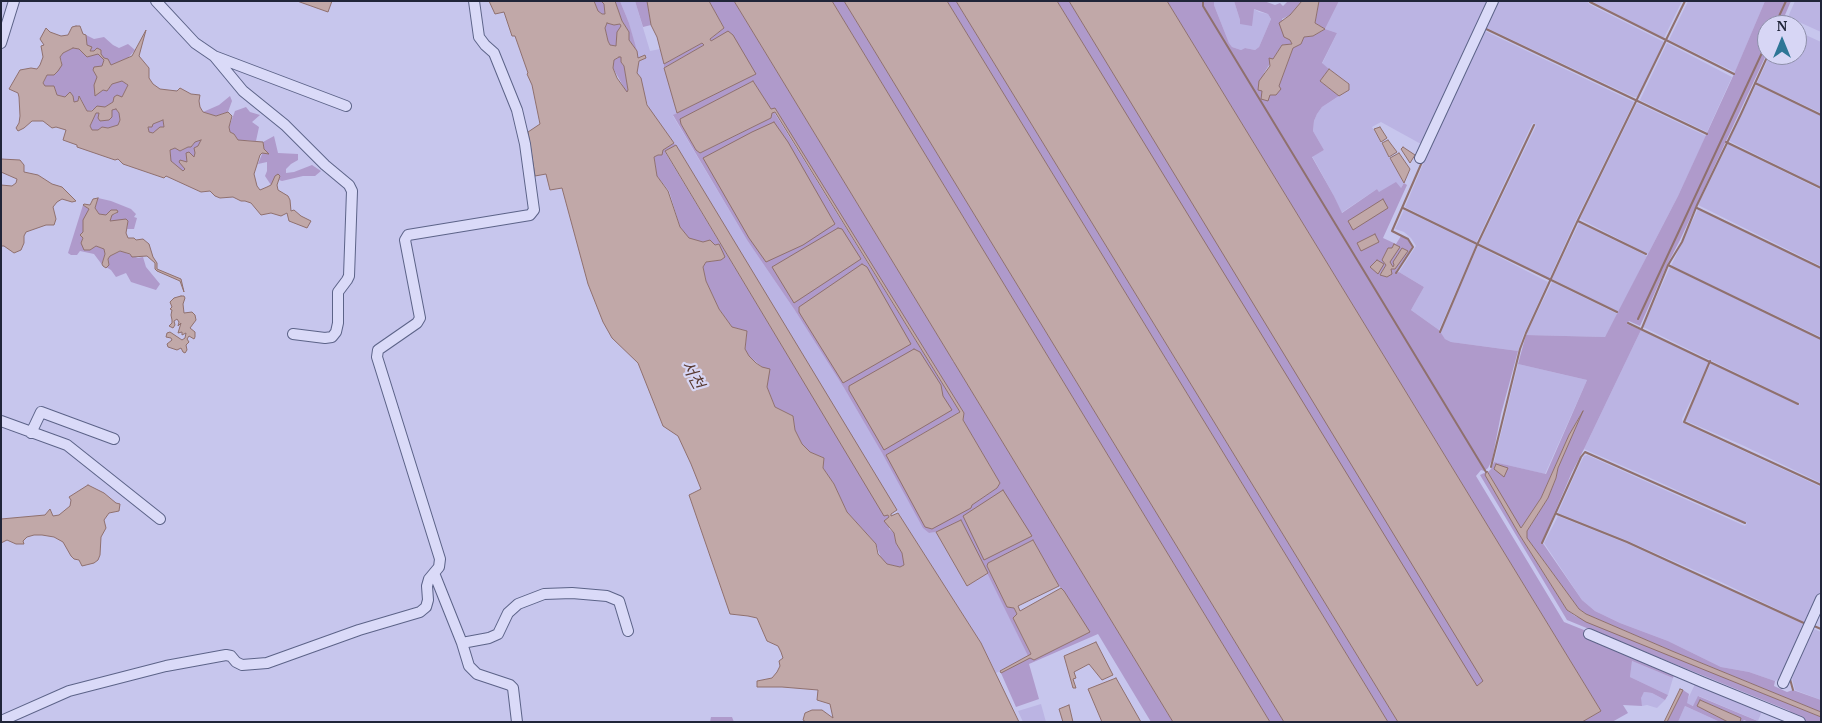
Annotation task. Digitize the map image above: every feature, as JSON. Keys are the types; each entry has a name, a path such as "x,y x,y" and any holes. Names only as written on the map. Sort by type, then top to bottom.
{"street":[{"path":"1,43 14,1"},
{"path":"156,1 195,43 214,56 346,106"},
{"path":"1,721 69,691 166,666 226,655 231,656 242,665 267,664 359,630 420,612 426,607 429,579 439,567 440,559 377,357 378,350 417,323 420,318 405,240 408,235 530,215 534,210 525,144 518,110 494,53 485,46 479,37 474,1"},
{"path":"1420,158 1493,1"},
{"path":"214,56 243,92 285,125 352,191 349,276 338,292 338,323 336,332 332,336 325,338 292,334"},
{"path":"31,433 41,412 114,439"},
{"path":"1,421 67,445 160,519"},
{"path":"434,573 462,643 469,666 473,671 510,685 513,688 517,722"},
{"path":"462,643 489,638 498,634 508,613 518,604 544,594 572,593 607,596 618,601 628,631"},
{"path":"1783,683 1821,599"},
{"path":"1589,634 1800,722"}],"shaded area":[{"path":"594,1 601,1 604,4 605,14 598,11"},
{"path":"615,1 620,1 637,51 629,40 629,32 622,21"},
{"path":"620,1 635,1 650,51 660,49 677,113 673,116 747,240 844,388 929,533 936,532 967,586 988,573 1028,656 996,673 981,643 898,513 676,145 650,111 637,73 639,61 646,58 638,58 629,23"},
{"path":"635,1 647,1 651,25 643,27"},
{"path":"709,1 734,1 1173,722 1151,722 1098,634 1029,664 1039,699 1016,707 1001,673 1030,657 1034,660 1089,632 1059,586 1033,540 988,563 987,566 1007,607 1014,608 1017,614 1013,618 1031,655 1028,656 961,520 936,532 929,533 923,528 844,388 747,240 673,115 755,74 710,39 724,28","holes":["753,81 771,110 775,109 964,413 963,420 1000,483 997,488 971,507 968,508 886,455 960,412 774,112 771,118 700,153 696,150 681,124 681,119"]},
{"path":"832,1 844,1 1284,722 1270,722"},
{"path":"947,1 956,1 1398,722 1388,722"},
{"path":"1057,1 1069,1 1484,681 1476,687"},
{"path":"1167,1 1214,1 1232,47 1241,50 1245,48 1255,50 1259,47 1271,19 1268,14 1254,9 1252,26 1240,24 1234,1 1264,1 1275,5 1280,3 1283,6 1288,1 1302,1 1290,15 1282,19 1292,44 1282,45 1264,73 1262,91 1270,95 1279,86 1293,48 1301,44 1304,37 1313,36 1325,29 1337,33 1322,63 1329,69 1320,81 1339,96 1322,107 1317,114 1313,131 1324,150 1312,157 1342,213 1377,189 1379,192 1396,182 1401,188 1404,183 1407,185 1383,238 1396,244 1401,236 1412,244 1412,247 1396,271 1396,273 1399,272 1424,287 1411,310 1439,330 1445,339 1451,342 1518,351 1501,414 1492,460 1488,468 1484,471 1481,470 1476,476 1564,622 1790,713 1790,711 1567,620 1480,475 1486,472 1485,475 1519,534 1567,610 1575,616 1821,717 1821,722 1803,722 1675,672 1673,678 1632,661 1630,677 1668,695 1665,700 1652,693 1644,692 1641,698 1642,706 1623,705 1628,713 1612,722 1582,722 1601,711","holes":["1392,248 1389,262 1393,267 1402,248 1408,251 1394,268 1391,269 1387,277 1380,275"]},
{"path":"1214,1 1234,1 1240,24 1254,9 1268,14 1271,19 1259,47 1255,50 1245,48 1241,50 1232,47"},
{"path":"1319,1 1339,1 1325,29 1315,23"},
{"path":"1339,1 1489,1 1421,144 1381,122 1372,127 1404,183 1401,188 1379,193 1377,189 1341,213 1312,156 1324,150 1313,131 1317,114 1322,107 1349,90 1349,84 1322,64 1337,33 1325,29"},
{"path":"1499,1 1588,1 1589,4 1664,42 1638,97 1634,97 1487,28"},
{"path":"1591,1 1682,1 1664,38"},
{"path":"1688,1 1765,1 1759,15 1757,15 1757,20 1735,72 1669,40"},
{"path":"1765,1 1791,1 1785,15 1759,15"},
{"path":"1795,1 1821,1 1821,32 1807,26 1807,15 1789,15"},
{"path":"1757,20 1757,65 1761,65 1640,326 1629,321 1627,324 1641,330 1572,472 1542,542 1582,600 1595,611 1620,623 1668,641 1721,667 1749,672 1775,681 1774,686 1787,692 1793,690 1821,700 1821,712 1672,651 1586,614 1579,609 1527,538 1527,531 1548,498 1558,468 1582,412 1569,435 1541,498 1520,529 1488,472 1494,462 1546,474 1587,380 1518,364 1526,335 1605,337 1678,196"},
{"path":"607,23 620,24 621,26 616,46 610,45 608,41 605,28"},
{"path":"1485,31 1634,102 1549,279 1479,244 1536,126 1534,123 1476,243 1405,207 1429,150"},
{"path":"86,35 94,39 104,37 119,48 128,44 135,50 128,58 111,65 102,57 104,61 102,66 93,70 97,77 98,93 103,90 107,91 112,84 117,82 122,81 128,85 122,97 105,107 87,111 78,97 78,101 74,103 70,92 65,97 57,95 54,86 45,87 43,84 47,75 62,62 60,57 63,53 73,48 79,49 87,57 98,53 90,52"},
{"path":"1807,36 1821,42 1821,113 1757,83 1765,65 1807,65"},
{"path":"702,43 704,45 664,68 664,64"},
{"path":"1667,43 1732,77 1707,132 1640,100"},
{"path":"621,57 621,62 624,66 627,93 613,68 614,60"},
{"path":"1756,85 1821,116 1821,187 1729,141"},
{"path":"230,96 232,101 228,112 216,116 203,112 219,105"},
{"path":"1637,103 1706,136 1648,254 1580,219"},
{"path":"246,107 250,112 260,115 252,122 259,127 256,141 238,140 230,132 229,127 235,111"},
{"path":"116,109 120,120 118,125 92,130 90,126 96,113"},
{"path":"163,120 164,127 152,133 149,132 148,126 152,127 153,124"},
{"path":"274,136 278,153 298,154 298,160 286,169 286,173 312,165 321,171 315,176 303,176 282,181 279,180 280,176 271,185 265,176 267,162 258,164 264,149 263,142"},
{"path":"202,140 194,157 187,163 179,161 185,169 182,171 171,161 170,150 175,148 181,151"},
{"path":"674,143 676,145 665,152 884,515 888,515 889,529 894,533 896,543 902,553 904,565 900,567 887,564 881,558 876,544 847,512 834,484 823,468 824,458 810,452 802,444 795,430 793,416 775,407 767,387 768,379 762,367 749,356 745,349 747,331 732,327 719,309 706,281 703,267 706,262 721,260 719,244 715,245 689,239 680,227 669,191 657,176 654,157 662,155 662,150"},
{"path":"1728,144 1821,190 1821,266 1698,205"},
{"path":"98,198 131,209 136,214 134,217 137,218 134,229 127,229 128,221 110,221 112,215 116,214 117,210 111,210 106,216 99,214 95,208"},
{"path":"83,205 89,209 85,218 82,241 90,250 96,246 104,249 103,266 94,254 80,251 77,255 68,253"},
{"path":"1698,209 1821,269 1821,337 1671,266"},
{"path":"1404,210 1476,245 1439,330 1411,310 1424,287 1399,272 1416,246 1404,232 1395,229"},
{"path":"1579,223 1647,256 1619,312 1552,279"},
{"path":"1478,246 1548,282 1518,351 1451,342 1440,333"},
{"path":"121,251 138,258 143,257 146,267 160,284 156,290 131,282 126,273 116,277 106,267 109,265 108,258"},
{"path":"1670,267 1821,339 1821,483 1742,445 1684,420 1711,363 1800,404 1643,327"},
{"path":"1552,282 1618,314 1605,337 1526,335"},
{"path":"1641,330 1709,362 1682,419 1683,423 1821,487 1821,590 1806,623 1719,581 1558,513 1584,456 1587,455 1745,526 1747,523 1584,449"},
{"path":"1518,364 1587,380 1545,474 1494,462"},
{"path":"1558,516 1626,543 1806,625 1782,678 1775,681 1749,672 1721,667 1668,641 1620,623 1595,611 1582,600 1544,543"},
{"path":"1812,628 1821,632 1821,700 1795,690 1792,678"},
{"path":"1632,661 1673,678 1668,695 1630,677"},
{"path":"1696,682 1762,711 1758,721 1699,696 1694,706 1686,703"},
{"path":"1683,690 1689,694 1687,703 1693,706 1698,696 1760,722 1744,720 1740,722 1741,718 1700,700 1697,706 1728,722 1720,722 1685,706 1678,722 1667,722"},
{"path":"1644,692 1652,693 1665,700 1657,708 1647,705 1642,706 1640,698"},
{"path":"1041,704 1046,722 1023,722 1018,711"},
{"path":"1685,706 1720,722 1678,722"},
{"path":"711,717 732,717 734,722 710,722"}],"water":[{"path":"297,1 332,1 328,12"},
{"name":"서천","path":"489,1 594,1 598,11 605,14 604,4 601,1 615,1 622,21 629,32 629,40 637,51 638,58 645,55 646,58 639,61 637,73 641,78 647,105 674,143 663,150 662,155 654,157 657,176 668,191 680,227 689,238 703,242 710,240 715,245 719,244 725,257 721,260 706,262 703,267 706,281 719,309 732,327 747,331 745,349 749,356 762,367 770,369 767,387 775,407 793,416 795,430 802,444 810,452 824,458 823,468 834,484 847,512 876,544 878,554 887,564 900,567 904,565 902,553 896,543 894,533 884,521 889,517 888,515 884,516 665,151 676,145 897,510 891,516 898,513 981,643 1019,722 806,722 803,720 805,713 812,710 822,710 833,718 830,704 817,700 818,690 757,687 757,681 772,678 777,672 780,666 779,661 783,658 781,652 778,646 767,641 757,618 730,614 689,495 701,489 691,464 678,436 663,426 638,363 612,338 603,322 588,284 562,188 550,190 546,174 535,176 528,132 540,124 532,85 515,36 512,36 504,12 495,14","holes":["607,23 620,24 621,26 617,32 616,46 610,45 608,41 605,28","621,57 621,62 624,66 627,92 617,78 613,68 614,60"]},
{"path":"647,1 709,1 724,28 710,39 711,41 728,31 733,35 756,74 677,113 664,68 704,45 702,43 664,64 657,37 651,25"},
{"path":"734,1 832,1 1270,722 1173,722"},
{"path":"844,1 947,1 1388,722 1284,722"},
{"path":"956,1 1057,1 1477,686 1483,681 1069,1 1167,1 1601,711 1582,722 1398,722"},
{"path":"1302,1 1319,1 1315,23 1325,29 1313,36 1304,37 1301,44 1293,48 1279,86 1281,89 1276,95 1270,95 1268,101 1261,99 1262,91 1258,90 1259,81 1270,66 1269,58 1273,59 1282,45 1292,44 1290,40 1284,37 1279,23 1290,15"},
{"path":"80,26 83,34 86,35 87,45 92,47 90,51 94,51 97,48 101,50 101,54 104,58 108,59 111,65 132,56 146,30 139,56 149,68 149,78 153,84 160,89 177,91 180,88 191,94 200,95 200,107 203,112 216,116 228,112 232,116 229,127 230,132 238,140 263,142 264,149 269,154 262,153 260,155 254,174 257,186 260,190 271,185 278,174 280,176 277,185 278,190 288,196 291,211 294,210 311,221 307,228 289,221 287,213 281,216 271,213 261,215 251,203 233,197 220,198 210,191 201,192 166,176 164,178 123,164 118,159 115,160 77,147 77,145 63,140 66,130 56,127 52,128 43,121 32,121 18,131 16,128 20,116 19,97 18,93 9,89 20,70 37,69 40,65 43,57 41,46 44,45 40,39 46,28 50,32 61,36 68,35 72,27","holes":["73,48 79,49 87,57 98,54 104,60 102,66 94,67 93,70 97,77 94,85 95,96 103,90 107,91 112,84 122,81 128,85 122,97 117,95 114,97 113,102 105,107 97,106 92,111 87,111 79,96 78,101 74,102 70,92 65,97 57,95 54,86 45,86 43,83 47,75 54,75 58,71 62,65 60,57 63,53","116,109 119,113 120,120 118,125 92,130 90,126 96,113 99,113 98,118 100,121 109,120 112,117 112,110","163,120 164,127 160,127 153,133 149,132 148,127 152,127 153,124","201,140 198,146 194,148 194,157 189,152 186,153 187,162 180,160 179,162 185,169 183,171 171,161 170,150 175,148 180,151 191,147 195,142"]},
{"path":"1329,69 1349,84 1349,90 1339,96 1320,81"},
{"path":"753,81 771,109 775,108 964,413 963,420 1000,483 997,488 972,505 971,508 932,529 925,527 886,455 960,412 775,112 772,113 771,118 700,153 696,150 681,124 680,119"},
{"path":"774,122 788,142 835,224 803,245 766,262 749,238 703,158"},
{"path":"1380,127 1387,138 1381,142 1374,129"},
{"path":"1388,140 1397,152 1389,157 1382,143"},
{"path":"1403,147 1415,155 1410,163 1401,149"},
{"path":"1399,153 1410,169 1404,183 1390,158"},
{"path":"1,159 20,160 24,165 24,172 38,175 52,184 62,187 76,201 72,202 62,199 57,202 53,207 56,219 54,225 46,225 26,232 21,250 14,253 1,246 1,185 12,186 16,183 17,179 1,172"},
{"path":"98,198 95,208 99,214 106,215 111,210 117,210 118,212 112,215 110,221 126,219 128,221 126,233 128,238 143,239 149,244 157,263 157,269 181,279 184,292 180,281 157,271 155,263 147,256 132,257 130,254 120,251 110,256 108,259 109,265 106,268 102,264 105,254 104,249 96,246 90,250 84,250 81,243 83,238 80,235 83,232 83,220 89,209 83,205 90,205 93,199"},
{"path":"1383,199 1388,208 1353,230 1348,221"},
{"path":"838,228 842,229 861,259 794,303 772,267"},
{"path":"1375,234 1379,242 1361,251 1357,243"},
{"path":"1394,244 1400,247 1390,262 1393,267 1393,262 1402,248 1408,251 1395,269 1391,269 1392,274 1387,277 1380,275 1386,265 1382,260 1388,248 1392,248"},
{"path":"1377,260 1384,264 1378,274 1370,267"},
{"path":"862,264 867,267 911,344 843,383 799,312 799,307"},
{"path":"181,296 185,298 183,304 184,313 192,312 196,320 190,328 195,332 195,337 194,339 189,336 187,339 189,342 186,345 187,350 185,353 181,348 177,350 168,347 167,344 172,340 166,337 167,333 170,332 182,340 185,338 186,333 182,335 182,332 178,333 181,323 178,326 179,322 177,319 174,321 175,325 173,328 169,326 172,323 172,310 170,309 172,307 170,302 174,298"},
{"path":"914,349 920,352 941,385 943,396 952,410 884,450 849,390 849,386"},
{"path":"1583,411 1558,468 1548,498 1527,531 1527,538 1579,609 1586,614 1672,651 1821,712 1821,717 1586,622 1567,610 1519,534 1485,475 1487,471 1521,528 1541,498 1569,435"},
{"path":"1496,464 1508,468 1504,477 1494,469"},
{"path":"88,485 120,504 119,511 109,513 104,520 106,528 101,537 100,555 94,563 82,566 79,560 71,556 63,542 54,537 34,535 27,537 23,541 24,544 16,544 7,540 1,543 1,519 45,515 50,509 53,516 59,515 70,506 71,500 69,497"},
{"path":"1003,490 1032,536 984,560 963,516"},
{"path":"961,520 988,573 967,586 936,532"},
{"path":"1033,540 1059,586 1018,606 1020,611 1061,588 1090,632 1034,660 1030,658 1001,673 1000,671 1031,654 1013,618 1017,614 1014,608 1007,607 987,566 988,563"},
{"path":"1096,642 1113,675 1102,680 1089,664 1074,672 1076,678 1073,679 1076,688 1073,688 1064,656"},
{"path":"1116,678 1141,722 1102,722 1088,689"},
{"path":"1680,689 1683,690 1667,722 1664,722"},
{"path":"1700,700 1741,718 1740,722 1728,722 1697,706"},
{"path":"1069,705 1073,722 1063,722 1059,709"}],"waterway":[{"path":"1203,1 1203,6 1486,472"},
{"path":"1491,467 1520,349 1526,333 1578,220 1685,1"},
{"path":"1780,15 1786,1"},
{"path":"1590,2 1734,74"},
{"path":"1484,28 1707,134"},
{"path":"1638,319 1757,63"},
{"path":"1642,328 1668,265 1682,242 1697,205 1763,65"},
{"path":"1755,83 1821,115"},
{"path":"1440,332 1477,245 1534,125"},
{"path":"1726,142 1821,188"},
{"path":"1396,273 1413,247 1408,239 1392,231 1422,162"},
{"path":"1403,208 1617,312"},
{"path":"1697,208 1821,268"},
{"path":"1578,221 1646,254"},
{"path":"1668,265 1821,339"},
{"path":"1628,323 1798,404"},
{"path":"1710,361 1684,422 1821,485"},
{"path":"1542,543 1585,452 1745,523"},
{"path":"1557,514 1627,542 1806,624"},
{"path":"1814,626 1821,629"},
{"path":"1790,679 1793,690"}]}
